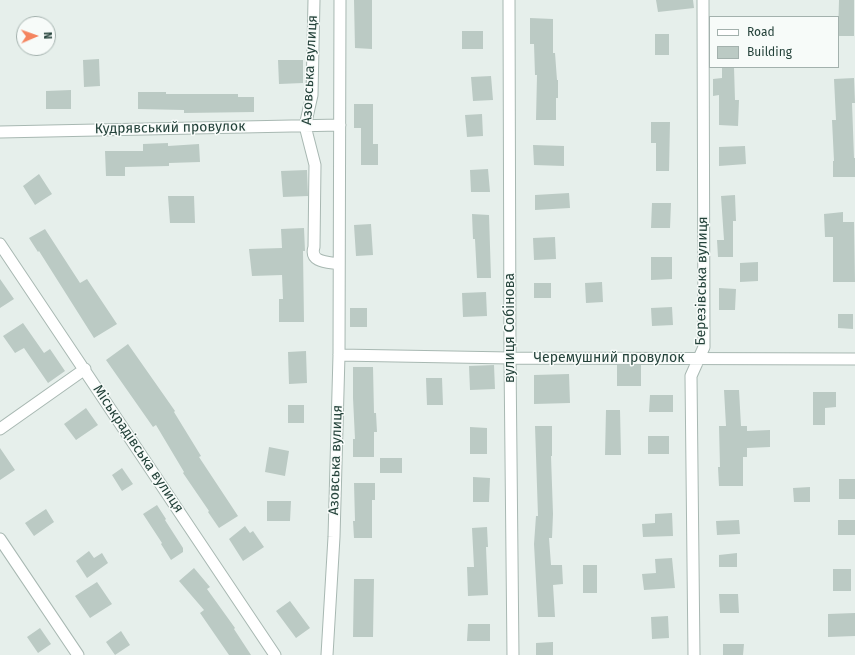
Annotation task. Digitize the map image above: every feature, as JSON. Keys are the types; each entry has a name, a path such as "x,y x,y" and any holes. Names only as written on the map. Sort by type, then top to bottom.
{"street":[{"name":"Азовська вулиця","path":"314,0 312,95 305,126 315,165 313,254 320,261 339,264"},
{"name":"Азовська вулиця","path":"327,655 334,538 339,355 340,0"},
{"name":"вулиця Собінова","path":"509,0 513,655"},
{"name":"Березівська вулиця","path":"694,655 691,376 704,347 703,0"},
{"name":"Кудрявський провулок","path":"0,132 340,125"},
{"name":"Міськрадівська вулиця","path":"0,244 275,655"},
{"name":"Черемушний провулок","path":"339,355 510,358 855,359"},
{"path":"0,429 84,369"},
{"path":"0,539 78,655"}],"building":[{"path":"354,0 372,0 372,49 355,48"},
{"path":"656,0 693,0 694,8 658,12"},
{"path":"839,0 854,0 854,36 839,36"},
{"path":"530,18 553,19 553,53 555,53 558,80 556,120 536,120 537,75 535,75 534,44 530,44"},
{"path":"462,31 483,31 483,49 462,49"},
{"path":"655,34 669,34 669,55 655,55"},
{"path":"99,59 100,86 84,87 83,60"},
{"path":"278,60 303,60 303,83 279,84"},
{"path":"722,68 734,68 735,100 739,100 738,126 719,125 719,95 713,96 713,79 722,78"},
{"path":"491,76 493,100 473,101 471,77"},
{"path":"854,78 855,103 852,103 855,177 833,177 834,161 832,120 836,120 834,79"},
{"path":"71,90 71,109 46,109 46,91"},
{"path":"138,92 166,92 166,94 238,94 238,97 254,97 254,112 184,113 184,110 138,109"},
{"path":"354,104 373,104 373,144 378,144 378,165 361,165 361,128 354,128"},
{"path":"482,114 483,136 467,137 465,115"},
{"path":"651,122 670,122 669,171 656,171 656,143 651,143"},
{"path":"168,143 168,146 199,144 200,162 169,163 169,166 125,167 125,176 106,176 105,151 143,151 143,144"},
{"path":"533,145 564,146 564,166 534,165"},
{"path":"745,146 746,164 719,166 719,147"},
{"path":"488,169 490,192 471,192 470,170"},
{"path":"307,170 308,196 283,197 281,171"},
{"path":"39,174 52,194 35,205 23,186"},
{"path":"569,193 570,208 535,210 535,195"},
{"path":"735,195 736,221 733,221 733,257 718,257 717,240 724,240 721,196"},
{"path":"168,196 194,196 195,223 170,223"},
{"path":"652,203 671,203 670,228 651,228"},
{"path":"843,212 843,222 854,222 855,282 833,282 833,237 825,237 824,214"},
{"path":"472,214 489,215 491,278 477,278"},
{"path":"371,224 373,255 356,256 354,225"},
{"path":"304,228 304,322 279,322 279,299 283,299 282,275 252,276 249,249 282,248 281,229"},
{"path":"45,229 80,283 87,279 117,324 94,338 39,251 38,252 29,238"},
{"path":"555,237 556,259 534,260 533,238"},
{"path":"651,257 672,257 672,279 651,280"},
{"path":"758,262 758,281 740,282 740,263"},
{"path":"0,279 14,299 0,308"},
{"path":"602,282 603,302 586,303 585,283"},
{"path":"534,283 551,283 551,298 534,298"},
{"path":"719,288 736,289 735,310 719,310"},
{"path":"486,292 487,316 463,317 462,293"},
{"path":"672,307 673,325 652,326 651,308"},
{"path":"350,308 367,308 367,327 350,327"},
{"path":"838,314 853,314 853,329 838,328"},
{"path":"23,323 44,353 50,349 65,371 48,383 24,348 15,353 3,336"},
{"path":"128,344 175,411 174,412 201,456 199,457 238,516 219,528 183,473 184,472 156,425 153,427 106,360"},
{"path":"306,351 307,383 289,384 288,352"},
{"path":"494,365 495,389 470,390 469,366"},
{"path":"617,365 641,365 641,386 617,386"},
{"path":"353,367 373,367 374,413 376,413 377,432 374,432 374,457 353,457 353,439 355,439"},
{"path":"569,374 570,403 534,404 534,375"},
{"path":"426,378 442,378 443,405 427,405"},
{"path":"724,390 739,390 741,426 747,426 747,431 770,430 770,447 747,448 747,457 743,457 743,486 719,486 719,426 726,426"},
{"path":"813,392 836,392 836,407 825,408 825,425 813,425"},
{"path":"650,395 673,395 673,412 649,412"},
{"path":"288,405 304,405 304,423 288,423"},
{"path":"86,408 98,425 76,440 64,424"},
{"path":"606,410 620,410 621,455 605,455"},
{"path":"535,426 552,426 551,456 553,514 552,538 549,538 551,565 562,565 563,584 553,585 555,617 538,617 534,544 536,516 538,516"},
{"path":"470,427 487,428 487,454 470,454"},
{"path":"648,436 669,436 669,454 648,454"},
{"path":"269,447 289,451 285,476 265,472"},
{"path":"0,448 15,470 0,480"},
{"path":"380,458 402,458 402,473 380,473"},
{"path":"122,468 133,484 122,491 112,475"},
{"path":"473,477 490,478 489,502 473,502"},
{"path":"839,479 855,479 855,499 839,499"},
{"path":"354,483 375,483 375,500 372,500 372,538 354,538"},
{"path":"810,487 810,502 794,502 793,488"},
{"path":"267,501 291,501 290,521 267,521"},
{"path":"157,505 183,548 183,552 171,560 143,514"},
{"path":"46,509 54,522 34,536 25,523"},
{"path":"672,513 673,536 643,537 642,524 655,523 655,514"},
{"path":"739,520 740,534 717,535 716,521"},
{"path":"838,520 855,520 855,535 838,535"},
{"path":"245,526 250,533 253,531 264,547 243,561 229,539"},
{"path":"487,527 488,547 486,547 488,595 468,596 467,567 474,567 472,528"},
{"path":"89,551 94,558 102,553 108,563 87,578 76,561"},
{"path":"737,553 737,567 719,567 719,555"},
{"path":"672,558 675,588 644,590 642,574 656,573 655,559"},
{"path":"583,565 597,565 597,593 583,593"},
{"path":"194,568 210,587 207,589 235,628 234,629 251,655 229,655 200,613 204,610 179,581"},
{"path":"833,569 851,569 851,591 833,591"},
{"path":"354,579 374,579 373,637 353,637"},
{"path":"97,582 112,604 90,618 75,596"},
{"path":"719,594 738,594 739,613 720,613"},
{"path":"290,601 310,628 296,638 276,611"},
{"path":"855,613 855,636 828,637 828,614"},
{"path":"668,616 669,638 652,639 651,617"},
{"path":"468,624 490,624 490,641 467,641"},
{"path":"40,628 51,644 38,653 27,637"},
{"path":"121,631 130,645 115,655 106,642"},
{"path":"553,642 553,655 536,655 536,643"},
{"path":"723,644 744,644 743,655 723,655"}]}
